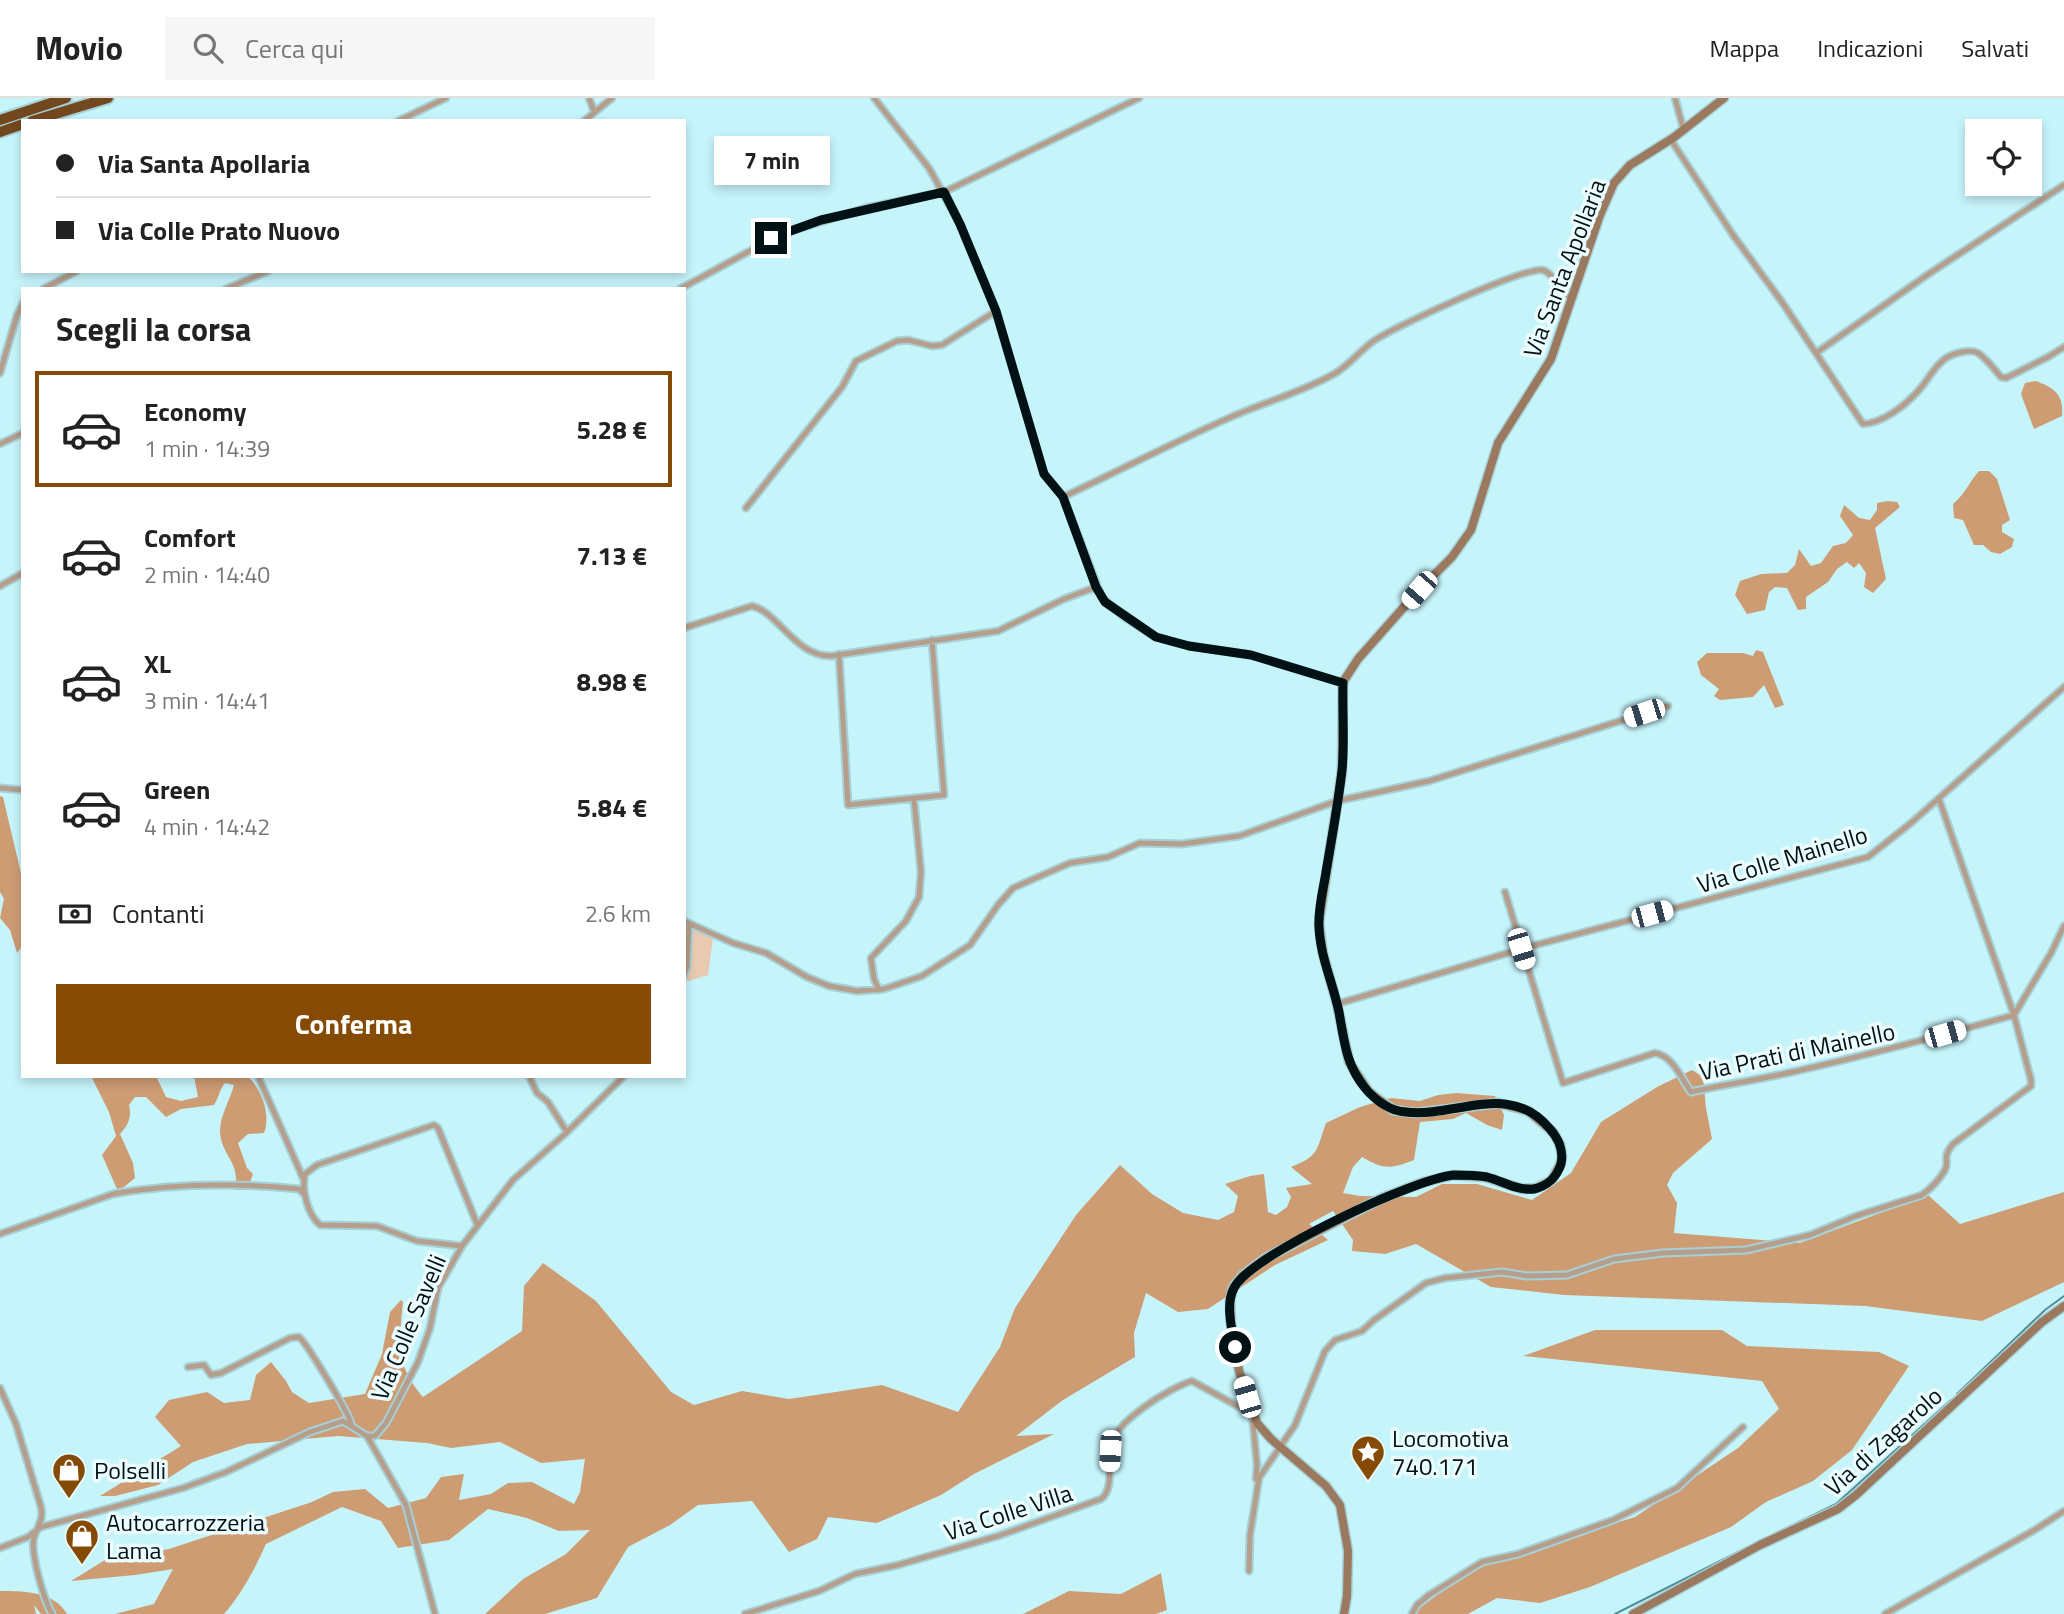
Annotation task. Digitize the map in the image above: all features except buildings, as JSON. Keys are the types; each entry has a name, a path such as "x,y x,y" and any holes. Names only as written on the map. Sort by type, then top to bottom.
{"highway":[{"path":"0,120 66,98"},
{"path":"39,119 108,98"},
{"path":"0,132 21,125"}],"street":[{"path":"402,119 446,98"},
{"path":"589,98 594,111"},
{"path":"586,119 612,98"},
{"path":"874,98 929,168 960,224 996,311 1044,474 1063,497 1096,587 1109,605 1156,637 1189,646 1251,655 1343,683 1343,760 1319,923 1323,954 1349,1062 1364,1087 1384,1105 1397,1111 1416,1113 1498,1102 1518,1107 1538,1117 1553,1132 1561,1149 1561,1163 1551,1181 1536,1188 1522,1189 1485,1177 1466,1175 1424,1182 1382,1198 1337,1220 1266,1258 1242,1276 1231,1295 1231,1323 1239,1371 1252,1414 1257,1465 1249,1572"},
{"path":"684,287 767,240 801,226 866,208 944,192 1139,98"},
{"path":"1675,98 1684,131"},
{"name":"Via Santa Apollaria","path":"1343,683 1358,660 1419,590 1452,557 1471,530 1498,443 1524,399 1546,371 1600,215 1615,181 1630,165 1684,131 1724,98"},
{"path":"1671,140 1859,420 1865,424 1878,420 1907,401 1920,389 1939,362 1951,355 1977,352 2004,379 2043,360 2064,346"},
{"path":"1816,353 1930,273 2064,185"},
{"path":"1063,497 1190,435 1332,375 1379,337 1509,279 1542,270 1548,273 1564,295 1572,297"},
{"path":"47,287 73,273"},
{"path":"231,287 263,273"},
{"path":"0,373 21,307"},
{"path":"746,508 842,387 858,359 897,341 942,345 996,311"},
{"path":"0,444 21,434"},
{"path":"0,586 21,574"},
{"path":"686,627 746,607 758,607 784,632 812,651 821,655 839,654 987,633 1011,626 1045,607 1096,587"},
{"path":"839,654 848,806 914,800 944,795 932,640"},
{"name":"Via Colle Mainello","path":"1337,1004 1521,949 1867,858 1939,799 2064,687"},
{"path":"686,970 687,923 733,943 766,953 807,977 829,986 856,991 879,990 922,976 970,945 1004,896 1013,888 1070,863 1108,857 1140,843 1182,844 1238,836 1337,801 1429,781 1668,706"},
{"path":"0,788 21,790"},
{"path":"1254,1500 1259,1478 1301,1412 1329,1345 1335,1340 1359,1333 1426,1283 1481,1273 1567,1275 1614,1259 1663,1253 1746,1250 1810,1235 1856,1216 1922,1195 1946,1168 1945,1156 1955,1142 2031,1086 2014,1015 1939,799"},
{"path":"879,990 874,979 871,958 906,921 920,892 921,873 914,800"},
{"path":"1505,891 1521,949"},
{"path":"2014,1015 2064,926"},
{"name":"Via Prati di Mainello","path":"1521,949 1564,1084 1658,1054 1670,1060 1692,1092 1715,1085 1800,1071 1913,1044 2014,1015"},
{"path":"259,1078 303,1178 304,1196"},
{"path":"530,1078 537,1093 548,1102 567,1132"},
{"name":"Via Colle Savelli","path":"367,1436 375,1436 383,1427 418,1362 430,1328 438,1288 477,1223 513,1180 622,1078"},
{"path":"303,1178 306,1171 317,1165 434,1125 438,1128 477,1223"},
{"path":"0,1234 113,1194 142,1189 220,1185 266,1186 299,1189 315,1220 324,1226 377,1226 425,1242 462,1246"},
{"name":"Via di Zagarolo","path":"1633,1614 1760,1545 1838,1509 2042,1322 2064,1306"},
{"path":"188,1367 205,1366 211,1375 221,1373 290,1338 299,1337 306,1343 351,1424"},
{"name":"Via Colle Villa","path":"745,1614 819,1591 855,1574 898,1565 998,1536 1101,1499 1108,1490 1110,1445 1116,1434 1136,1414 1177,1385 1192,1381 1252,1414"},
{"path":"0,1388 16,1424 43,1516 34,1538 33,1549 43,1593 51,1614"},
{"path":"1252,1414 1262,1431 1326,1486 1340,1505 1348,1551 1344,1614"},
{"path":"0,1548 28,1537 38,1529 183,1488 226,1472 278,1446 336,1422 345,1422 367,1436 391,1475 409,1512 435,1614"},
{"path":"1412,1614 1417,1605 1429,1595 1482,1562 1518,1553 1613,1520 1676,1488 1743,1427"},
{"path":"1885,1614 2064,1511"}],"shaded area":[{"path":"2036,381 2048,386 2059,397 2062,416 2034,429 2021,394 2025,383"},
{"path":"1979,471 1989,471 1997,479 2010,520 2002,525 2002,532 2014,539 2012,547 2000,554 1991,552 1983,545 1974,545 1963,520 1954,518 1953,504"},
{"path":"1897,502 1900,507 1875,528 1886,579 1873,593 1864,587 1866,573 1859,563 1854,568 1847,562 1837,569 1828,582 1806,597 1806,609 1798,610 1787,588 1775,587 1769,592 1765,610 1747,614 1735,595 1740,581 1761,574 1787,573 1795,565 1799,549 1811,566 1821,563 1833,546 1846,543 1853,535 1840,516 1844,505 1859,518 1870,520 1877,510 1877,503"},
{"path":"1756,650 1763,652 1784,705 1775,708 1764,685 1753,697 1720,700 1714,696 1719,689 1701,675 1697,662 1707,653 1743,653 1753,656"},
{"path":"0,796 3,797 21,874 21,948 17,953 10,930 0,918 4,899 0,892"},
{"path":"693,929 713,938 708,975 686,982"},
{"path":"1692,1070 1703,1077 1712,1139 1673,1173 1667,1185 1677,1203 1674,1233 1800,1243 1928,1195 1960,1224 2064,1192 2064,1282 1982,1321 1865,1306 1564,1295 1491,1287 1416,1244 1385,1254 1352,1251 1353,1240 1333,1211 1309,1224 1328,1240 1275,1265 1208,1309 1178,1312 1146,1293 1134,1333 1135,1357 1063,1400 1016,1436 1054,1434 974,1474 941,1495 877,1523 828,1517 817,1539 789,1552 752,1501 698,1505 670,1525 628,1547 597,1598 545,1614 485,1614 523,1579 566,1554 590,1530 559,1531 527,1518 488,1509 449,1540 398,1548 381,1521 342,1507 266,1544 248,1581 224,1614 115,1614 154,1604 173,1569 71,1581 105,1560 169,1549 312,1502 333,1492 365,1489 388,1508 426,1498 441,1477 464,1474 459,1500 491,1494 508,1483 532,1482 574,1504 580,1492 585,1459 541,1463 500,1442 451,1448 427,1443 338,1436 247,1444 193,1462 158,1485 115,1496 100,1496 181,1446 155,1417 169,1400 207,1392 224,1403 250,1400 256,1375 271,1362 292,1392 309,1403 365,1394 382,1354 390,1312 401,1300 400,1341 403,1363 423,1397 522,1331 524,1286 543,1263 596,1301 671,1392 694,1405 742,1391 789,1399 882,1385 958,1412 1000,1347 1015,1308 1076,1215 1120,1165 1152,1194 1183,1213 1218,1220 1234,1212 1238,1196 1225,1184 1264,1174 1268,1212 1276,1215 1287,1207 1291,1197 1286,1188 1312,1184 1291,1167 1312,1156 1326,1123 1360,1107 1391,1098 1420,1101 1456,1093 1495,1096 1504,1115 1502,1130 1466,1113 1453,1119 1420,1122 1414,1160 1388,1167 1362,1157 1353,1167 1343,1193 1416,1197 1442,1184 1477,1184 1532,1200 1571,1173 1601,1122 1657,1087"},
{"path":"92,1078 157,1078 166,1097 181,1101 198,1097 194,1078 249,1078 261,1096 266,1111 266,1126 264,1133 248,1134 238,1143 247,1168 253,1174 247,1190 235,1190 235,1173 220,1133 223,1115 234,1085 225,1083 214,1105 181,1109 166,1117 146,1097 135,1097 129,1105 129,1121 120,1134 133,1163 135,1178 117,1189 102,1155 116,1136 109,1112"},
{"path":"1595,1330 1722,1330 1747,1346 1879,1352 1909,1366 1852,1450 1813,1481 1766,1502 1731,1527 1590,1587 1540,1603 1497,1598 1468,1614 1411,1614 1477,1566 1635,1517 1738,1448 1779,1409 1762,1381 1523,1356"},
{"path":"1161,1573 1167,1610 1156,1614 1023,1614 1069,1591 1121,1594"},
{"path":"0,1591 28,1592 46,1597 61,1606 67,1614 41,1614 34,1605 36,1614 0,1614"}],"waterway":[{"path":"1957,1394 2045,1310 2064,1296"},
{"path":"1772,1535 1836,1504 1951,1400"},
{"path":"1615,1614 1748,1547"}],"place":[{"name":"Locomotiva 740.171","path":"1368,1482"},
{"name":"Polselli","path":"69,1500"},
{"name":"Autocarrozzeria Lama","path":"82,1566"}],"route":[{"path":"771,238 801,226 866,208 944,192 996,311 1044,474 1063,497 1096,587 1105,602 1156,637 1189,646 1251,655 1343,683 1342,771 1319,915 1319,932 1337,1004 1345,1051 1357,1076 1369,1092 1388,1108 1407,1113 1498,1102 1518,1107 1546,1124 1560,1144 1560,1165 1551,1181 1542,1186 1522,1189 1485,1177 1466,1175 1438,1178 1382,1198 1266,1258 1242,1276 1233,1288 1230,1301 1235,1347"}]}
